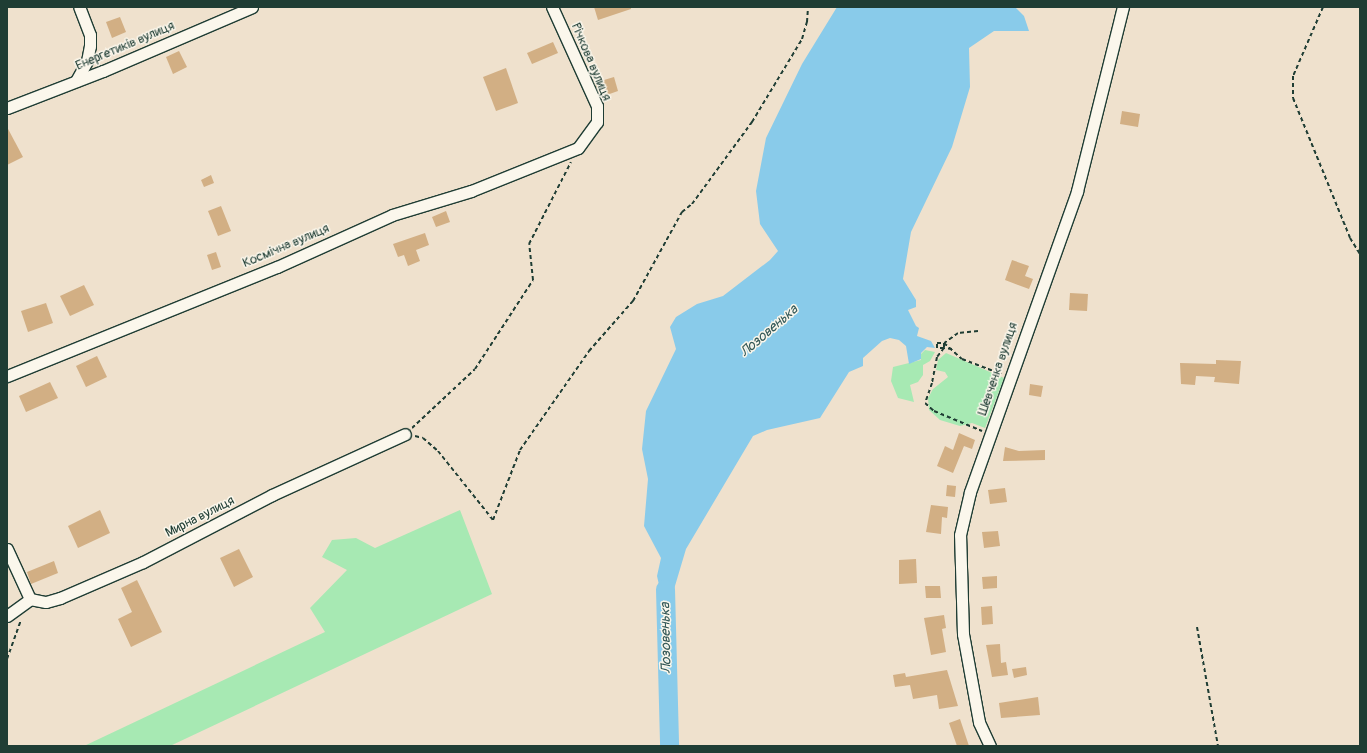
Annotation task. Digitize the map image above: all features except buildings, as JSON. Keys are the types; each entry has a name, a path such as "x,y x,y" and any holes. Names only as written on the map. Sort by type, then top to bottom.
{"street":[{"path":"76,81 87,61 90,46 90,35 79,7"},
{"name":"Енергетиків вулиця","path":"7,108 76,81 252,7"},
{"name":"Річкова вулиця","path":"552,7 597,106 597,122 578,148"},
{"name":"Шевченка вулиця","path":"990,746 979,722 963,634 960,535 970,492 1077,191 1123,7"},
{"name":"Космічна вулиця","path":"7,376 277,267 392,215 471,191 578,148"},
{"name":"Мирна вулиця","path":"30,599 46,602 60,598 143,562 272,495 405,434"},
{"path":"7,549 30,599 7,616"}],"path":[{"path":"405,434 422,438 430,443 493,520 520,450 589,351 633,301 682,212 692,204 752,122 802,39 807,22 808,7"},
{"path":"1322,7 1293,76 1293,98 1350,238 1360,254"},
{"path":"405,434 475,369 533,280 529,244 578,148"},
{"path":"952,349 936,348 937,343 944,343 958,333 978,331"},
{"path":"944,343 962,359 1010,377"},
{"path":"944,343 944,348 934,365 932,383 925,403 934,411 957,422 991,434"},
{"path":"7,659 22,617"},
{"path":"1197,627 1218,746"}],"green space":[{"path":"925,350 935,352 930,361 923,365 923,375 918,382 910,385 914,402 898,398 891,381 893,367 921,360 921,354"},
{"path":"946,353 1004,378 985,428 972,423 960,426 940,420 929,410 928,398 933,389 948,377 945,372 936,370 938,360"},
{"path":"460,510 492,594 170,746 84,746 325,632 310,608 347,570 322,557 332,540 356,538 375,548"}],"water":[{"path":"837,7 1015,7 1024,16 1029,31 994,31 969,48 970,87 952,147 911,232 903,279 916,300 916,307 908,310 916,326 919,328 917,336 931,341 935,348 927,347 921,353 921,359 909,364 906,346 899,340 890,338 882,341 863,358 863,366 849,372 820,418 767,430 753,436 686,549 666,616 657,576 661,558 644,526 648,479 642,449 646,411 676,349 670,327 676,317 697,304 723,296 770,260 778,251 760,224 756,191 766,138 802,64"}],"waterway":[{"name":"Лозовенька","path":"665,589 669,746"}]}
